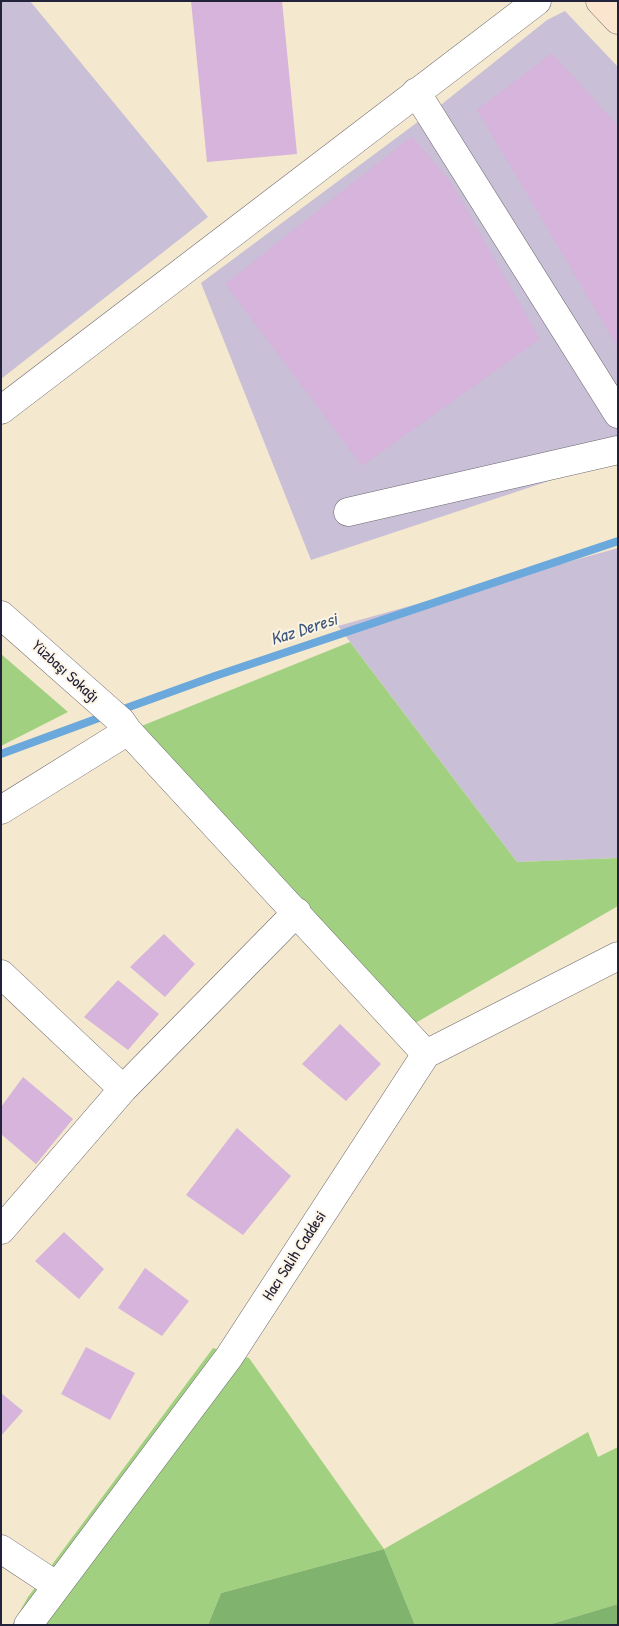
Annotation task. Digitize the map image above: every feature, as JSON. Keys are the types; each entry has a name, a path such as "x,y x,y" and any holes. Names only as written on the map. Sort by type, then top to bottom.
{"main road":[{"path":"600,1 618,20"}],"street":[{"path":"1,410 537,1"},
{"path":"416,92 618,414"},
{"path":"348,512 618,450"},
{"name":"Yüzbaşı Sokağı","path":"1,615 125,726 426,1054"},
{"path":"1,810 125,726"},
{"path":"1,1230 123,1089 297,912"},
{"name":"Hacı Salih Caddesi","path":"28,1625 229,1357 426,1054 618,956"},
{"path":"1,974 123,1089"},
{"path":"1,1549 56,1586"}],"shaded area":[{"path":"1,1 30,1 208,217 1,379"},
{"path":"565,11 618,67 618,458 311,560 201,283 442,104 547,20"},
{"path":"618,548 618,858 517,862 338,626"}],"green space":[{"path":"350,642 517,862 618,858 618,906 405,1029 139,727"},
{"path":"1,654 68,712 1,746"},
{"path":"213,1348 249,1358 384,1549 221,1593 208,1625 12,1625 28,1597"},
{"path":"588,1432 598,1457 618,1447 618,1604 548,1625 415,1625 384,1549"},
{"path":"384,1549 415,1625 208,1625 221,1593"},
{"path":"618,1604 618,1625 548,1625"}],"building":[{"path":"191,1 282,1 297,154 207,162"},
{"path":"552,53 618,126 618,348 477,110"},
{"path":"412,136 452,184 540,339 362,466 225,284"},
{"path":"164,934 195,964 165,997 130,967"},
{"path":"118,980 159,1014 128,1050 84,1017"},
{"path":"340,1024 381,1064 346,1101 302,1064"},
{"path":"23,1077 73,1119 36,1164 1,1134 1,1107"},
{"path":"237,1128 291,1176 243,1235 186,1195"},
{"path":"64,1232 104,1269 79,1299 35,1261"},
{"path":"145,1268 189,1301 162,1336 118,1308"},
{"path":"86,1347 135,1373 110,1420 61,1394"},
{"path":"1,1393 23,1411 1,1436"}],"waterway":[{"name":"Kaz Deresi","path":"118,711 215,676 618,541"},
{"name":"Kaz Deresi","path":"1,754 107,715"}]}
